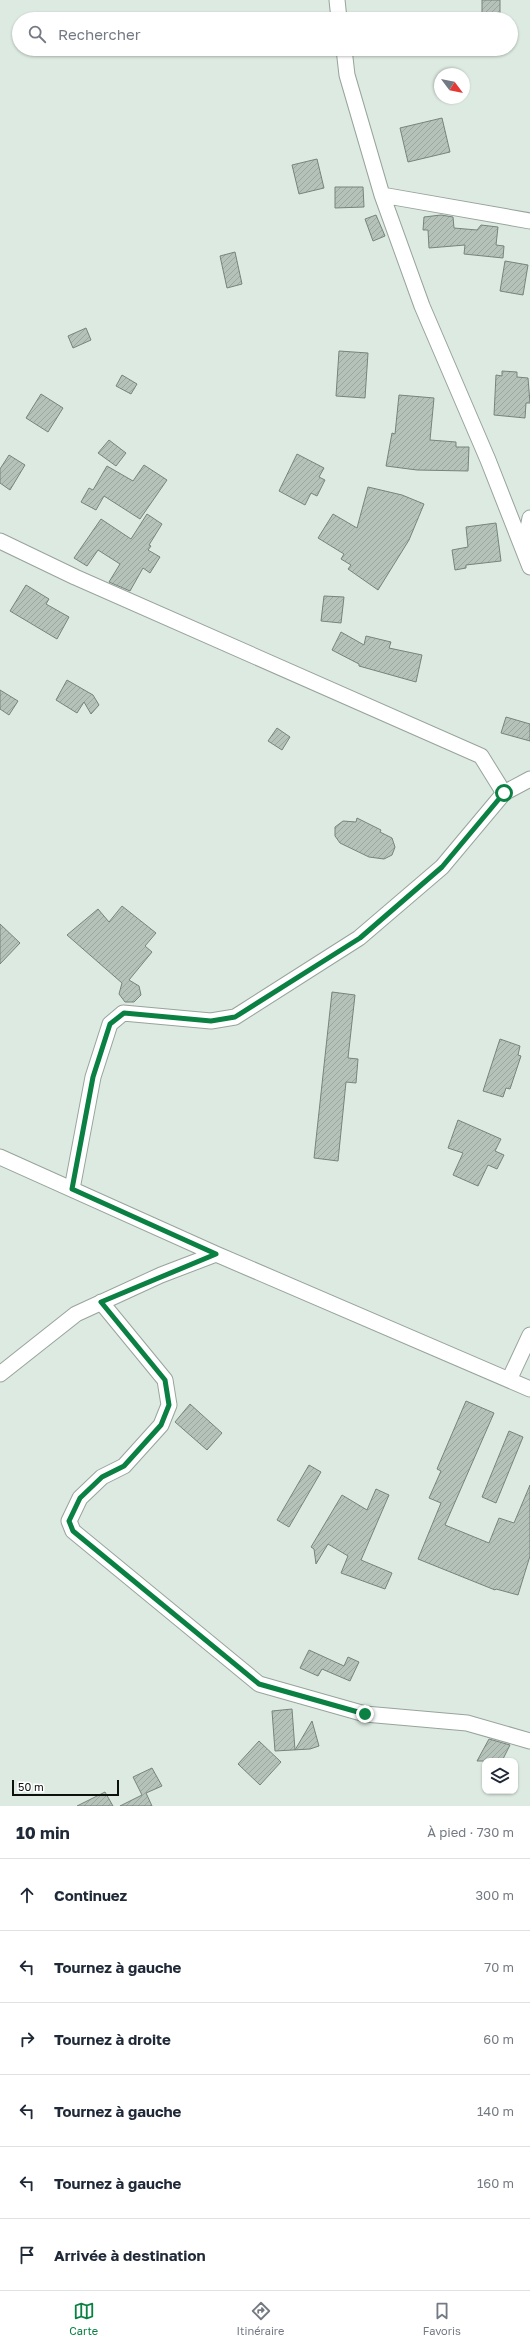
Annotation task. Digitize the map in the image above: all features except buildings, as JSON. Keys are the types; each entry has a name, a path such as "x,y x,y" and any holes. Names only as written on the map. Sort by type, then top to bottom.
{"street":[{"path":"337,0 338,12"},
{"path":"345,56 347,75 382,195 422,306 524,548 530,567"},
{"path":"382,195 530,221"},
{"path":"524,548 530,518"},
{"path":"0,541 68,574 481,756 504,793"},
{"path":"72,1189 93,1077 110,1024 124,1013 211,1021 235,1017 360,938 442,867 504,793 530,779"},
{"path":"0,1157 216,1254 530,1389"},
{"path":"0,1374 76,1314 216,1254"},
{"path":"101,1302 165,1380 169,1405 161,1425 124,1466 102,1477 80,1498 69,1521 73,1531 259,1684 365,1714 467,1723 530,1741"},
{"path":"509,1380 530,1335"}],"route":[{"path":"365,1714 259,1684 73,1531 69,1521 80,1498 102,1477 124,1466 161,1425 169,1405 165,1380 101,1302 216,1254 72,1189 79,1144 93,1077 110,1024 124,1013 211,1021 235,1017 360,938 442,867 504,793"}]}
